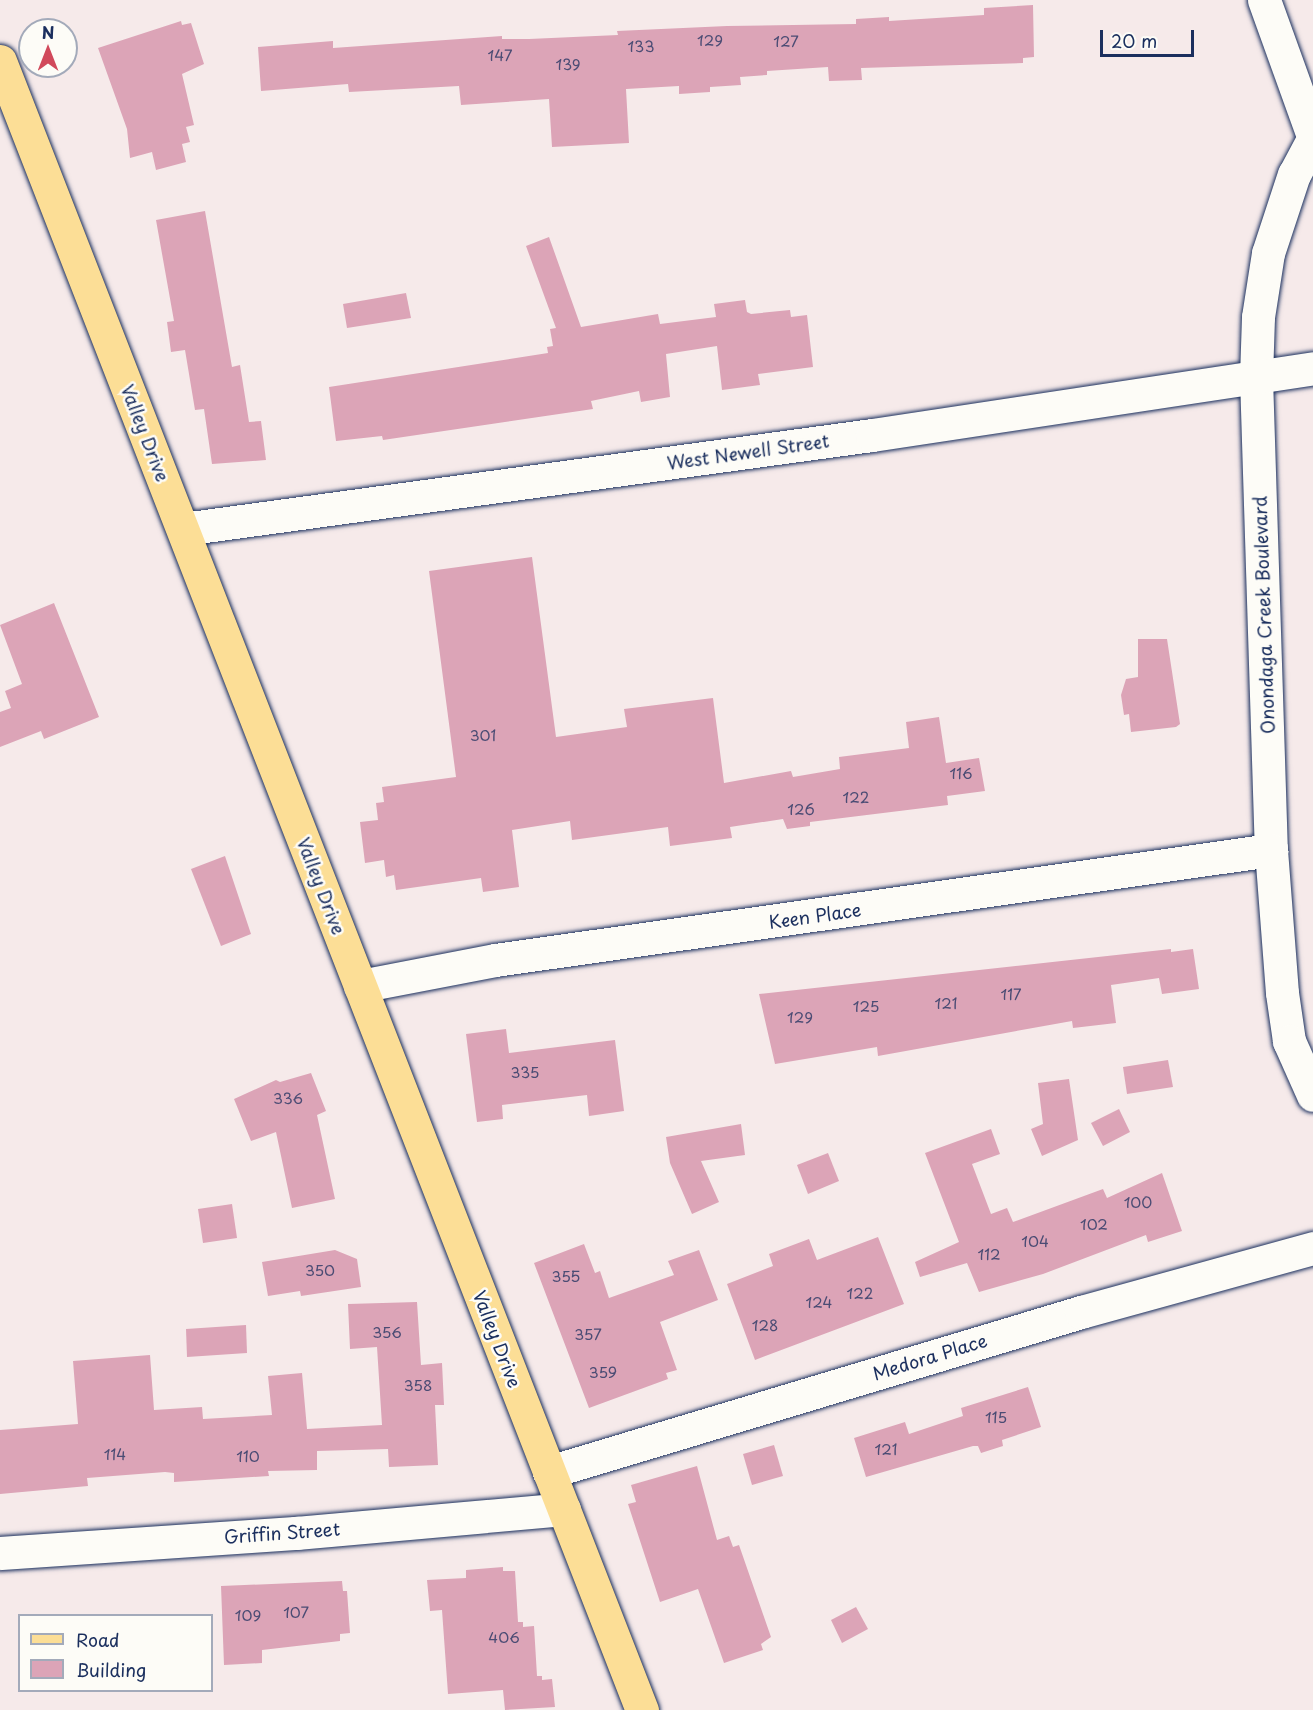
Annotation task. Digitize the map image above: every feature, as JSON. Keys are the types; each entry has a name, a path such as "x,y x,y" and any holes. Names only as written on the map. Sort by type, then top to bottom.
{"main road":[{"name":"Valley Drive","path":"0,61 642,1710"}],"street":[{"path":"1264,0 1313,138"},
{"name":"Onondaga Creek Boulevard","path":"1313,138 1294,174 1268,252 1258,317 1256,377 1271,850 1282,993 1289,1041 1313,1095"},
{"name":"West Newell Street","path":"183,529 872,435 1304,370"},
{"name":"Keen Place","path":"360,986 495,960 1271,850"},
{"name":"Medora Place","path":"549,1472 1070,1316 1313,1248"},
{"name":"Griffin Street","path":"0,1552 296,1533 564,1509"}],"building":[{"path":"1033,5 1034,57 1023,58 1023,63 861,68 862,80 829,81 828,67 767,71 767,75 740,77 741,85 710,87 710,92 679,94 679,86 626,89 629,143 552,147 549,99 461,105 459,86 349,92 348,84 261,91 258,47 333,41 333,48 502,36 502,39 529,39 618,35 617,31 856,24 856,19 889,17 889,21 984,15 984,8"},
{"path":"181,21 182,25 191,23 204,64 182,74 194,125 186,127 190,142 182,144 186,162 156,170 152,152 130,158 127,129 98,48"},
{"path":"205,211 232,367 240,365 249,422 261,421 266,460 212,464 204,409 195,410 185,350 171,352 167,322 174,321 156,220"},
{"path":"549,237 581,327 658,314 660,324 716,317 714,304 745,300 747,312 751,314 790,310 791,317 807,315 813,367 758,374 760,385 722,390 717,346 666,354 670,397 641,402 639,391 591,401 593,409 383,440 382,436 336,441 329,387 548,353 547,347 553,346 550,329 556,328 526,246"},
{"path":"406,293 411,318 347,328 343,304"},
{"path":"532,557 556,737 627,727 624,709 713,698 724,783 791,771 793,777 840,769 839,757 909,748 906,722 939,717 946,763 979,758 985,791 947,796 948,805 810,822 810,826 787,829 783,819 730,827 732,838 670,846 668,827 572,840 570,821 512,830 519,887 483,892 481,878 396,890 394,875 386,877 384,860 365,863 360,822 378,820 376,803 384,802 382,787 456,777 429,571"},
{"path":"54,603 99,717 44,739 41,731 0,747 0,712 11,708 5,691 22,684 0,625"},
{"path":"1138,639 1167,639 1180,724 1176,727 1131,732 1129,714 1124,715 1121,695 1126,679 1138,677"},
{"path":"225,856 251,934 221,946 191,869"},
{"path":"1171,949 1171,952 1193,949 1199,989 1162,994 1159,978 1111,985 1116,1023 1073,1028 1072,1021 878,1056 877,1047 775,1064 759,994"},
{"path":"506,1029 509,1053 615,1040 624,1111 589,1116 587,1095 502,1105 503,1119 477,1122 466,1034"},
{"path":"1168,1060 1173,1087 1127,1094 1123,1067"},
{"path":"311,1073 326,1111 317,1115 335,1199 292,1208 276,1132 251,1141 234,1099 276,1080 280,1082"},
{"path":"1069,1079 1078,1140 1042,1156 1031,1129 1043,1124 1038,1083"},
{"path":"1119,1109 1130,1132 1103,1146 1091,1123"},
{"path":"741,1124 745,1155 701,1161 719,1202 692,1214 670,1163 666,1137"},
{"path":"991,1129 1000,1154 972,1164 991,1214 1007,1208 1013,1222 1103,1189 1107,1198 1162,1173 1182,1231 1148,1242 1146,1235 1043,1274 979,1292 967,1263 920,1277 915,1262 959,1242 925,1153"},
{"path":"828,1153 839,1181 808,1194 797,1165"},
{"path":"232,1204 237,1238 203,1243 198,1209"},
{"path":"878,1237 904,1304 755,1360 727,1284 773,1266 769,1254 809,1239 817,1260"},
{"path":"584,1244 595,1273 600,1271 609,1298 674,1275 668,1261 699,1250 718,1300 660,1322 677,1370 666,1373 668,1379 589,1408 534,1263"},
{"path":"335,1250 357,1259 361,1287 301,1296 300,1291 268,1296 262,1262"},
{"path":"417,1302 421,1365 442,1363 444,1405 435,1405 438,1465 389,1467 388,1449 317,1451 317,1470 268,1471 269,1476 174,1482 174,1473 165,1472 87,1478 88,1486 0,1494 0,1430 78,1424 73,1361 150,1355 154,1410 202,1407 203,1419 272,1415 268,1376 302,1373 307,1429 382,1425 377,1347 350,1349 348,1304"},
{"path":"246,1325 247,1353 187,1357 186,1329"},
{"path":"1028,1387 1041,1427 1002,1440 1003,1446 981,1453 978,1446 973,1446 866,1477 854,1438 905,1422 909,1434 963,1416 961,1408"},
{"path":"774,1445 783,1476 752,1485 743,1454"},
{"path":"697,1466 717,1540 729,1536 733,1547 739,1545 771,1637 761,1644 763,1650 724,1663 698,1589 660,1602 628,1504 636,1502 631,1485"},
{"path":"503,1567 503,1571 515,1571 518,1622 523,1622 523,1627 534,1626 537,1676 542,1676 542,1680 552,1679 555,1707 505,1710 503,1690 448,1694 442,1610 430,1611 427,1580 466,1578 466,1570"},
{"path":"342,1581 343,1591 347,1591 350,1633 340,1634 340,1641 262,1650 262,1663 224,1665 221,1586"},
{"path":"856,1607 868,1629 842,1643 831,1620"}]}
